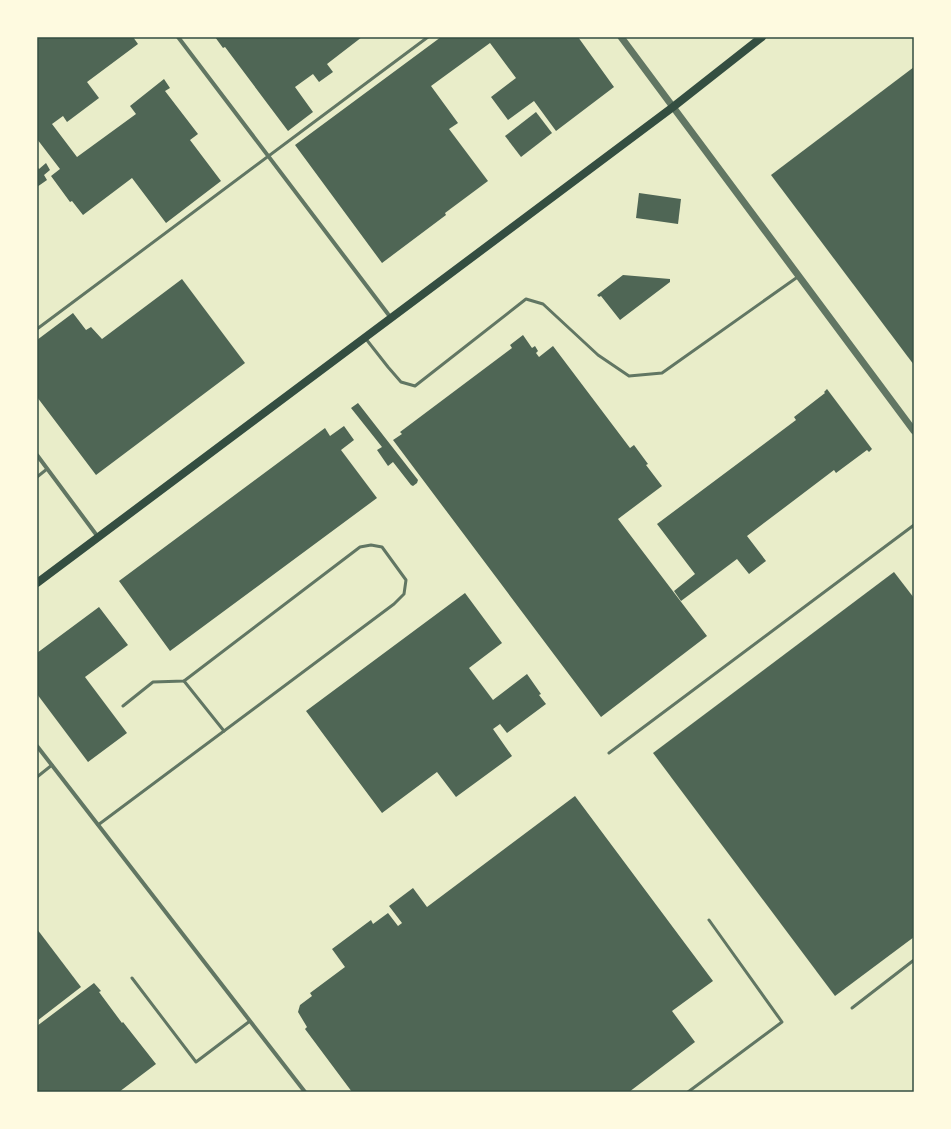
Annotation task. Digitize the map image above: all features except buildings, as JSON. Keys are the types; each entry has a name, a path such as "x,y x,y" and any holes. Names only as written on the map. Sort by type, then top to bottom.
{"main road":[{"path":"37,583 673,107 762,37"}],"street":[{"path":"178,37 391,318"},
{"path":"621,37 914,431"},
{"path":"37,455 99,537"},
{"path":"37,746 305,1092"}],"lane":[{"path":"37,329 428,37"},
{"path":"365,338 401,382 415,386 526,299 543,304 598,355 629,376 662,373 799,276"},
{"path":"37,476 47,469"},
{"path":"609,753 914,525"},
{"path":"98,825 394,604 404,594 406,580 382,547 371,544 360,547 184,681 153,682 123,706"},
{"path":"184,681 224,731"},
{"path":"37,777 52,765"},
{"path":"688,1092 782,1022 709,920"},
{"path":"852,1008 914,960"},
{"path":"132,978 196,1062 250,1022"}]}
